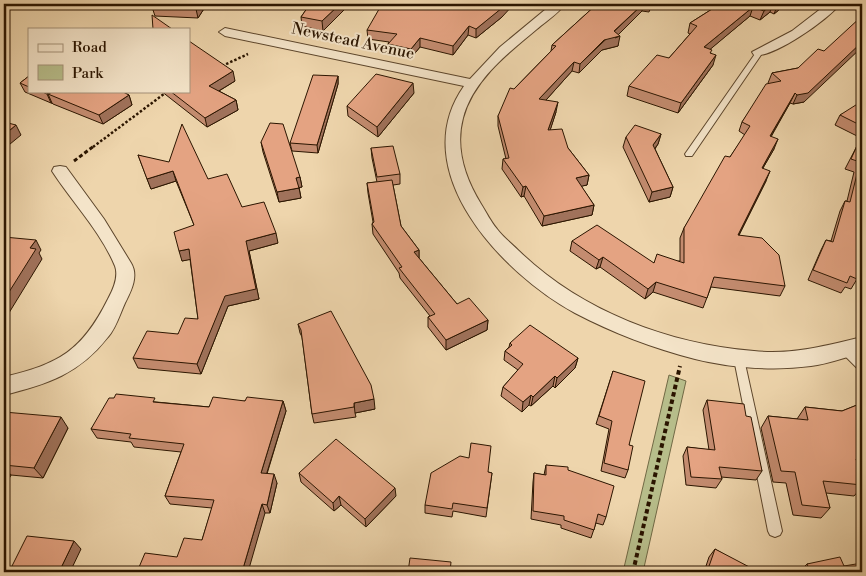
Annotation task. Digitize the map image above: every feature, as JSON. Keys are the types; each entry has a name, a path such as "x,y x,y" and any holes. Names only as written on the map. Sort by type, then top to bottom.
{"street":[{"path":"559,4 486,68 473,84 459,107 455,122 453,153 461,185 484,226 509,254 541,282 577,305 611,322 684,348 739,359 768,361 802,359 855,348"},
{"path":"759,52 797,34 834,4"},
{"name":"Newstead Avenue","path":"225,32 473,84"},
{"path":"4,386 44,376 68,364 102,331 124,286 125,268 98,223 60,172"}],"lane":[{"path":"689,154 759,52"},
{"path":"855,348 862,366"},
{"path":"739,359 775,531"}],"path":[{"path":"214,70 273,42"},
{"path":"60,172 167,92"},
{"path":"633,572 684,348"}],"green space":[{"path":"669,375 686,381 643,572 623,572"}],"building":[{"path":"152,4 199,4 196,9 152,7"},
{"path":"310,4 340,4 322,21 301,17"},
{"path":"382,4 506,4 476,29 469,26 453,46 420,38 411,49 388,44 397,34 367,30"},
{"path":"597,4 643,4 614,31 620,36 604,40 580,64 574,62 539,99 558,102 548,130 562,129 568,148 589,175 576,178 594,205 544,216 526,186 523,187 503,159 509,158 498,116 510,88 514,89 556,46 552,45"},
{"path":"720,4 772,4 764,11 753,7 704,47 712,50 710,53 716,55 681,103 629,86 657,55 669,58 697,26 690,23"},
{"path":"152,15 171,28 153,28"},
{"path":"862,16 862,42 808,93 797,95 795,93 770,136 778,139 762,168 770,171 738,235 762,238 779,255 785,286 714,277 707,298 656,282 648,289 603,257 599,260 572,241 597,225 654,263 657,254 684,263 684,228 725,156 730,157 750,126 742,122 766,84 781,81 772,73 798,68 818,49 824,51"},
{"path":"190,42 233,71 209,86 236,100 205,118 171,92 190,92"},
{"path":"376,74 413,83 377,127 347,106"},
{"path":"313,75 338,76 317,145 290,143"},
{"path":"28,77 28,87 20,83"},
{"path":"53,92 123,92 129,95 99,115 48,94"},
{"path":"859,103 862,105 862,126 840,115"},
{"path":"4,122 16,125 4,135"},
{"path":"270,123 283,124 300,177 296,178 299,188 277,192 261,142"},
{"path":"182,124 208,179 227,174 242,207 264,202 276,233 246,241 256,289 225,296 197,364 133,358 147,331 178,334 185,318 198,319 189,249 179,251 174,232 194,225 173,171 147,179 138,155 169,162"},
{"path":"635,125 661,134 653,145 673,187 652,192 626,137"},
{"path":"862,135 862,260 857,279 850,276 847,283 813,270 826,240 833,242 845,201 850,202 860,162 851,159"},
{"path":"393,146 400,174 377,177 371,148"},
{"path":"392,180 401,226 419,250 414,252 457,304 469,298 488,320 446,340 428,317 435,314 399,268 402,267 372,224 374,222 367,183"},
{"path":"4,237 36,240 30,248 36,249 4,300"},
{"path":"331,311 371,385 374,399 354,403 354,407 312,414 301,330 298,324"},
{"path":"530,325 578,358 557,378 555,376 533,397 531,395 523,402 503,387 523,364 505,351 512,345 510,343"},
{"path":"613,371 645,381 629,445 633,446 628,470 604,463 612,421 599,416"},
{"path":"116,394 155,398 153,402 209,407 213,397 245,401 247,397 283,401 261,473 274,474 267,505 262,504 242,572 137,572 145,553 177,557 184,538 202,540 214,500 165,496 184,444 129,438 131,434 91,429 109,398 114,398"},
{"path":"707,400 744,404 746,416 751,417 762,471 719,467 722,479 691,477 687,447 715,450"},
{"path":"862,403 862,461 856,459 862,485 823,481 830,508 802,505 795,472 781,471 768,416 808,420 805,407 842,411"},
{"path":"4,412 61,417 34,468 4,465"},
{"path":"336,439 395,488 365,519 339,496 333,503 299,473"},
{"path":"471,443 491,446 488,472 492,473 487,508 453,503 452,509 425,505 431,473 460,456 469,458"},
{"path":"546,465 568,467 568,470 614,486 606,517 598,514 594,530 564,520 564,516 533,511 534,473 546,475"},
{"path":"27,536 74,541 59,572 9,572"},
{"path":"715,549 755,570 754,572 707,572"},
{"path":"840,557 844,566 862,563 862,572 810,572 807,564"},
{"path":"410,558 451,562 450,572 408,572"}]}
